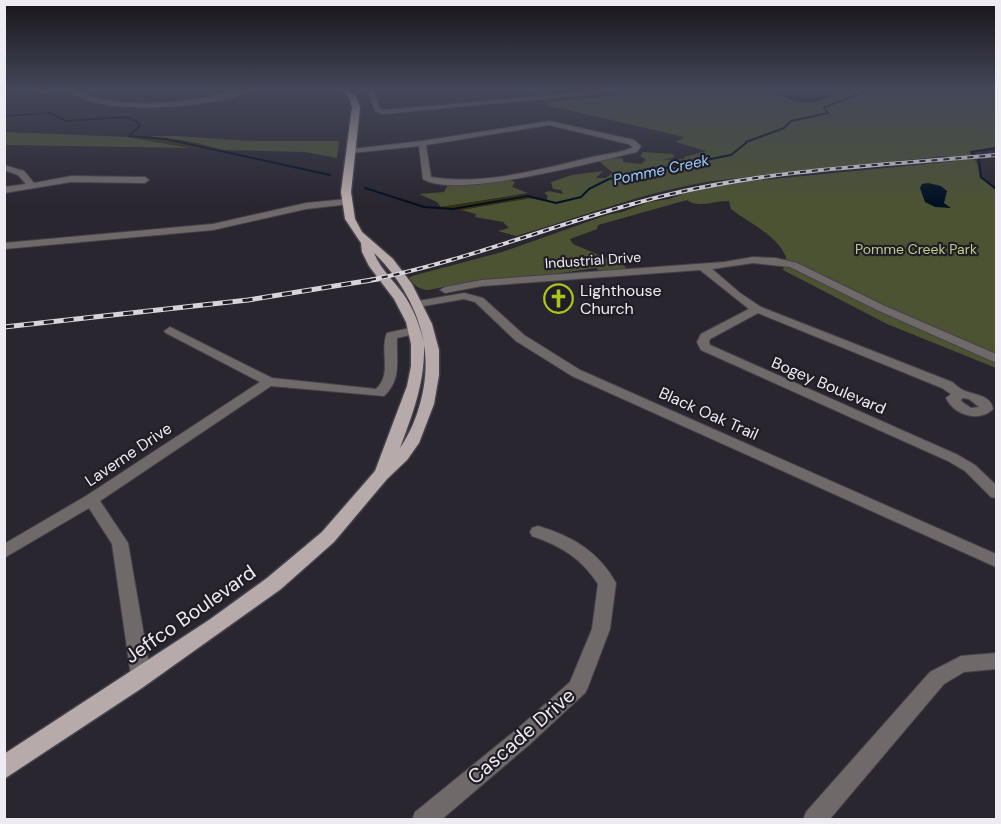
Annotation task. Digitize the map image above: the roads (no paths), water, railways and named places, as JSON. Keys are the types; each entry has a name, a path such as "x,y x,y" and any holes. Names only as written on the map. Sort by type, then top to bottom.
{"main road":[{"name":"Jeffco Boulevard","path":"4,768 141,676 295,567 351,513 382,475 405,452 419,424 428,398 432,351 429,330 416,300 379,253 366,244 353,226 347,199 354,127"},
{"name":"Jeffco Boulevard","path":"366,244 367,256 400,298 414,331 418,352 413,397 382,475"}],"street":[{"path":"351,151 422,143 521,127"},
{"path":"422,143 427,178 450,182 519,174 634,150 637,146 566,127"},
{"path":"4,167 21,173 31,184"},
{"path":"4,190 31,184 80,179 145,180"},
{"path":"4,246 213,227 347,199"},
{"name":"Industrial Drive","path":"416,300 482,283 715,272 753,260 776,261 793,265 881,308 996,358"},
{"path":"715,272 736,295 757,309 947,385 960,394"},
{"name":"Black Oak Trail","path":"416,300 455,297 479,300 520,338 576,373 996,561"},
{"name":"Bogey Boulevard","path":"757,309 705,337 703,342 705,347 953,458 970,468 996,493"},
{"path":"170,331 269,382 379,393 390,386 393,372 391,336 414,331"},
{"name":"Laverne Drive","path":"4,552 91,500 269,382"},
{"path":"91,500 120,543 141,676"},
{"name":"Cascade Drive","path":"423,819 523,737 578,687 601,629 607,583 590,558 563,540 538,532"},
{"path":"814,819 937,678 961,664 996,661"}],"water":[{"path":"922,184 941,186 947,191 944,203 951,208 935,207 925,202 920,188"}],"waterway":[{"name":"Pomme Creek","path":"138,127 129,136 166,139 330,175"},
{"name":"Pomme Creek","path":"746,142 785,127"},
{"name":"Pomme Creek","path":"365,188 424,207 453,209 528,196 556,203 581,197 589,189 609,179 731,155 746,143"},
{"path":"996,148 971,152 979,159 981,177 996,189"}],"railway":[{"path":"370,280 445,262 629,205 707,186 830,169 996,155"},
{"path":"4,327 248,300 378,279"}],"place":[{"name":"Lighthouse Church","path":"559,299"}],"park label":[{"name":"Pomme Creek Park","path":"916,249"}]}
